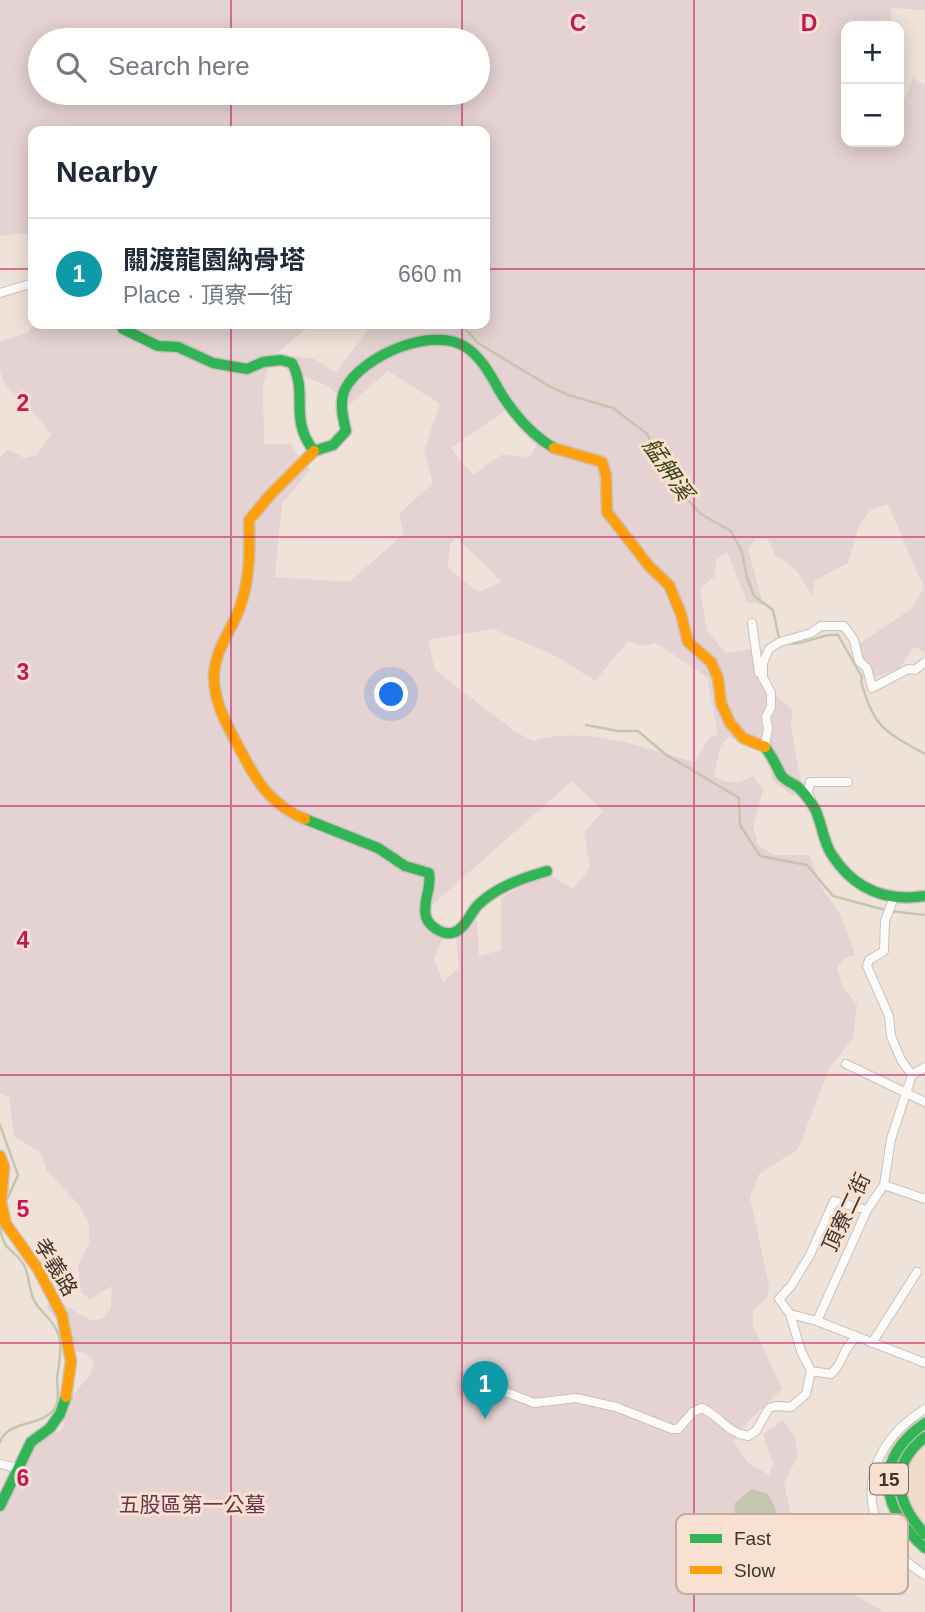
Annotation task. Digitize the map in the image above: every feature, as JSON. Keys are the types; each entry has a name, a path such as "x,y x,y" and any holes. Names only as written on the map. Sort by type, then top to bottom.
{"street":[{"path":"0,293 28,285"},
{"path":"123,329 158,345 178,347 213,363 247,369 263,362 281,360 292,363 299,372 299,421 304,440 314,451"},
{"path":"547,872 521,878 480,903 453,934 432,926 427,919 426,905 432,881 429,873 405,866 378,848 291,813 274,802 255,778 221,712 215,693 218,650 238,612 246,587 250,560 249,520 314,451 327,450 337,442 346,431 342,412 345,387 373,360 394,349 421,342 451,340 465,345 482,364 514,411 549,446 566,454 592,456 602,462 606,475 607,512 649,566 669,585 681,614 688,642 711,662 718,678 721,703 730,723 743,738 765,746 777,762 782,777 798,787 814,807"},
{"path":"752,624 759,673 771,693 771,708 766,717 768,728 765,746"},
{"path":"764,678 763,663 769,649 780,642 811,633 821,626 844,626 854,639 859,661 867,668 872,688 908,669 915,670 925,662"},
{"path":"848,782 810,782 808,793 831,854 855,882 893,901 925,896"},
{"path":"893,901 886,921 884,951 869,960 867,966 889,1016 891,1036 901,1060 912,1075 925,1067"},
{"path":"846,1064 925,1102"},
{"name":"頂寮二街","path":"817,1321 867,1210 884,1185 891,1139 912,1075"},
{"name":"孝義路","path":"0,1156 4,1167 1,1203 6,1224 38,1269 62,1315 71,1361 65,1402 60,1414 50,1428 31,1442 0,1506"},
{"path":"884,1185 925,1199"},
{"path":"488,1385 534,1403 576,1398 616,1407 672,1429 677,1429 693,1412 702,1408 713,1413 724,1426 737,1435 748,1436 755,1431 769,1408 791,1407 806,1394 811,1371 801,1351 790,1314 779,1299 791,1286 810,1255 834,1201 867,1210"},
{"path":"872,1343 917,1272"},
{"path":"790,1314 817,1321 925,1363"},
{"path":"811,1371 831,1374 841,1362 846,1346 857,1337"},
{"path":"874,1514 872,1488 877,1461 888,1440 904,1423 925,1409"},
{"name":"15","path":"895,1514 888,1484 894,1457 901,1443 925,1423"},
{"path":"925,1437 911,1449 903,1461 898,1489 910,1519 925,1534"},
{"path":"0,1464 17,1468"},
{"name":"15","path":"908,1532 925,1548"},
{"path":"908,1563 925,1575"}],"shaded area":[{"path":"925,1447 925,1524 914,1512 906,1489 912,1461"},
{"path":"751,1489 768,1494 778,1514 734,1514 735,1503"}],"green space":[{"name":"五股區第一公墓","path":"0,0 925,0 925,10 891,8 891,21 841,21 841,147 904,147 904,98 913,78 925,85 925,654 917,647 912,649 899,669 875,677 868,675 859,644 911,609 924,588 888,504 871,510 859,526 848,563 815,580 813,596 796,570 775,555 767,538 756,539 748,548 763,605 747,602 727,552 717,559 714,577 700,589 707,631 726,653 750,649 766,688 792,709 791,727 803,792 792,795 772,780 770,754 728,737 720,747 714,776 733,783 753,776 763,790 753,826 758,845 774,855 809,855 824,892 840,913 855,955 843,959 837,968 842,986 857,1005 853,1038 830,1067 798,1149 759,1174 750,1197 769,1286 767,1298 753,1311 753,1326 782,1389 740,1430 734,1442 747,1462 769,1475 773,1464 763,1434 783,1420 794,1436 798,1455 784,1484 791,1514 676,1514 676,1594 853,1594 884,1612 0,1612 0,1508 32,1443 51,1430 59,1433 64,1427 61,1409 91,1374 94,1361 85,1353 72,1351 66,1332 46,1306 54,1299 90,1320 102,1319 111,1309 112,1286 90,1299 81,1292 78,1267 89,1243 89,1224 79,1205 47,1171 41,1153 14,1136 9,1097 0,1094 0,458 8,449 24,458 37,455 51,435 46,426 16,397 3,380 0,370 0,342 31,329 306,329 272,357 263,385 264,444 290,444 310,470 282,503 275,577 349,582 404,534 399,514 433,483 424,451 440,404 388,371 350,404 326,385 288,371 284,363 291,356 315,359 336,373 366,329 490,329 490,126 28,126 28,235 20,233 0,236","holes":["506,410 536,446 530,457 501,455 473,475 451,448","457,538 502,582 478,592 448,568 450,543","493,629 558,657 595,681 628,641 643,646 656,643 707,677 718,734 709,738 695,762 594,737 553,737 533,741 516,732 435,670 428,640","572,781 603,811 584,832 590,868 573,889 546,872 501,898 501,950 479,956 477,920 456,939 459,968 443,982 434,959 446,930 421,915"]}],"waterway":[{"name":"艋舺溪","path":"465,329 478,343 549,386 568,395 613,408 647,434 669,475 693,506 701,514 731,531 742,552 754,596 773,610 779,638 782,639"},
{"name":"艋舺溪","path":"787,643 838,635 862,677 870,709 876,719 890,733 925,754"},
{"path":"586,725 618,731 638,731 665,754 739,798 740,825 760,856 807,865 833,896 889,911 925,915"},
{"path":"0,1125 18,1175 5,1204"},
{"path":"0,1228 4,1243 22,1261 33,1298 55,1326 60,1341 56,1406 44,1418 11,1429 0,1442"}],"traffic: fast":[{"path":"123,329 158,346 178,347 213,363 247,369 263,362 281,360 292,363 299,386 302,428 314,451 333,445 346,431 342,410 343,394 354,377 367,365 382,355 418,342 453,342 467,348 478,358 507,403 532,431 554,448"},
{"path":"765,747 783,777 798,787 812,803 829,850 850,877 884,895 925,896"},
{"path":"305,819 378,848 405,866 429,873 426,917 433,927 444,933 457,931 478,905 501,888 547,871"},
{"path":"0,1506 31,1442 50,1428 60,1414 66,1397"},
{"path":"898,1514 891,1501 888,1484 890,1468 896,1453 908,1437 925,1423"},
{"path":"925,1437 905,1460 900,1484 907,1509 925,1534"},
{"path":"908,1530 925,1548"}],"traffic: slow":[{"path":"554,448 602,462 606,475 607,512 649,566 669,585 681,614 688,642 711,662 718,678 721,703 730,723 743,738 765,747"},
{"path":"305,819 275,801 255,775 224,719 217,700 214,670 219,652 239,610 245,588 249,520 314,451"},
{"path":"0,1156 4,1167 1,1203 6,1224 38,1269 62,1315 71,1361 66,1397"}],"place":[{"name":"關渡龍園納骨塔","path":"485,1419"}]}
